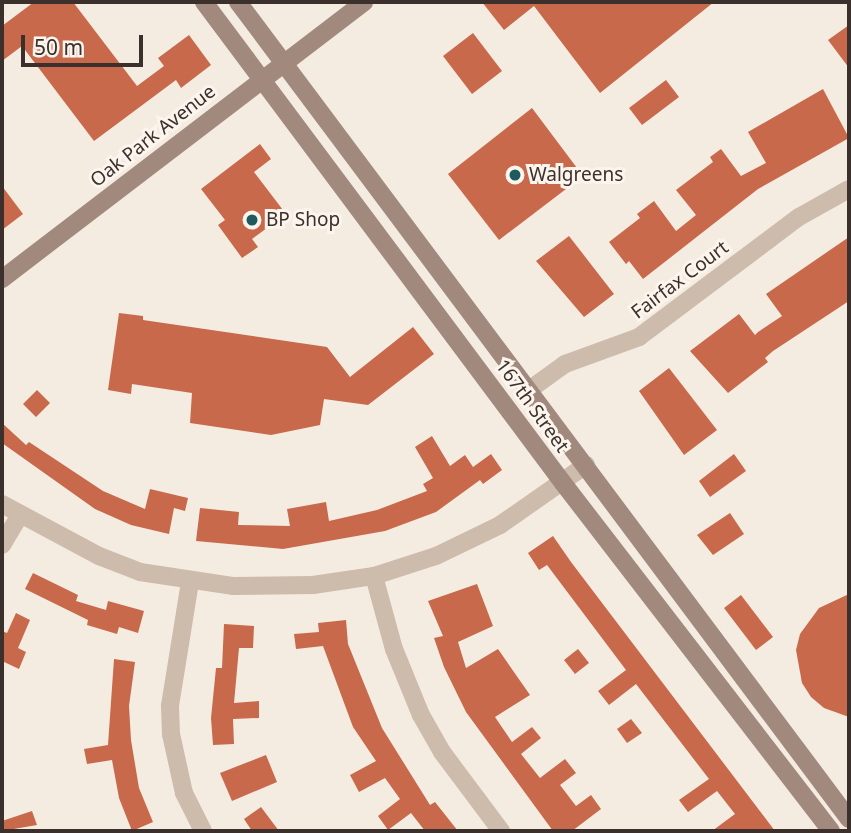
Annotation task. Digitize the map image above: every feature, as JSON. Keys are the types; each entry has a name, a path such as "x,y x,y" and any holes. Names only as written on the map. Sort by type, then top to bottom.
{"main road":[{"name":"167th Street","path":"204,2 563,483 831,831"},
{"name":"167th Street","path":"238,2 849,819"},
{"name":"Oak Park Avenue","path":"2,279 364,2"}],"street":[{"name":"Fairfax Court","path":"529,390 565,364 639,337 799,217 849,189"},
{"path":"2,504 19,517 109,560 190,582 278,587 374,576 472,539 563,483 586,465"},
{"path":"2,545 19,517"},
{"path":"374,576 394,649 421,715 442,752 501,831"},
{"path":"190,582 170,706 171,734 184,793 203,831"}],"building":[{"path":"34,2 73,2 137,86 164,66 158,58 189,35 211,65 181,88 176,80 94,141 22,46 2,61 2,26"},
{"path":"482,2 714,2 600,93 534,6 504,30"},
{"path":"849,25 849,68 828,40"},
{"path":"473,33 502,71 472,94 443,56"},
{"path":"666,80 679,97 642,125 629,108"},
{"path":"823,89 849,138 758,189 643,279 629,261 626,264 609,242 640,218 637,214 654,201 676,231 696,215 676,190 713,162 710,157 721,149 741,176 766,163 748,132"},
{"name":"Walgreens","path":"532,108 583,176 499,240 448,174"},
{"path":"260,144 271,159 254,172 286,214 252,239 258,247 242,258 218,225 225,220 201,189"},
{"path":"2,186 23,214 2,230"},
{"path":"569,236 614,294 584,317 536,261"},
{"path":"849,237 849,301 773,351 765,358 768,362 728,393 690,351 739,314 755,335 782,316 766,294"},
{"path":"119,313 143,316 143,320 327,347 350,377 413,327 434,354 368,405 324,399 320,425 271,435 190,423 192,393 132,384 131,394 108,390"},
{"path":"669,368 717,430 684,455 639,391"},
{"path":"37,390 50,403 36,417 23,404"},
{"path":"2,423 26,445 29,442 103,491 145,509 150,489 188,498 185,511 174,508 169,534 131,525 95,509 2,443"},
{"path":"432,436 450,466 465,455 473,467 491,454 502,470 483,484 480,480 436,512 385,531 283,549 196,541 200,508 239,512 238,525 290,526 287,509 326,502 329,521 377,510 427,491 423,484 433,478 415,447"},
{"path":"734,454 746,471 710,497 699,481"},
{"path":"730,513 744,534 713,555 697,535"},
{"path":"553,536 775,831 712,831 735,814 717,791 688,812 679,800 709,779 636,684 609,705 598,691 626,670 547,565 539,570 528,553"},
{"path":"33,573 78,595 76,601 106,610 108,601 144,611 138,633 119,627 117,634 87,625 88,620 25,589"},
{"path":"477,584 493,626 458,642 466,668 498,649 530,695 495,717 512,742 532,727 541,738 521,754 540,778 565,759 576,773 560,785 576,806 591,795 601,809 572,831 553,831 466,712 444,667 434,638 443,636 428,601"},
{"path":"849,594 849,717 824,708 811,697 802,683 796,650 800,634 819,608"},
{"path":"741,595 773,637 756,650 724,608"},
{"path":"16,613 30,620 18,648 26,652 19,669 2,661 2,631 7,633"},
{"path":"346,620 348,644 382,728 430,805 435,802 458,831 425,831 411,813 388,830 378,816 400,799 385,778 359,792 350,775 376,761 353,727 323,646 296,649 294,634 319,632 318,623"},
{"path":"224,624 254,626 253,648 239,648 234,703 259,701 259,718 233,719 234,744 213,745 211,718 216,668 222,668"},
{"path":"578,649 589,663 575,674 564,660"},
{"path":"114,659 135,662 129,706 131,740 139,788 153,822 132,831 119,798 112,760 87,764 84,749 108,745"},
{"path":"631,719 642,733 627,743 617,729"},
{"path":"266,755 277,782 232,801 220,773"},
{"path":"261,807 279,831 252,831 244,819"},
{"path":"32,811 37,825 2,831 2,821"}],"place":[{"name":"Walgreens","path":"515,175"},
{"name":"BP Shop","path":"252,220"}]}
